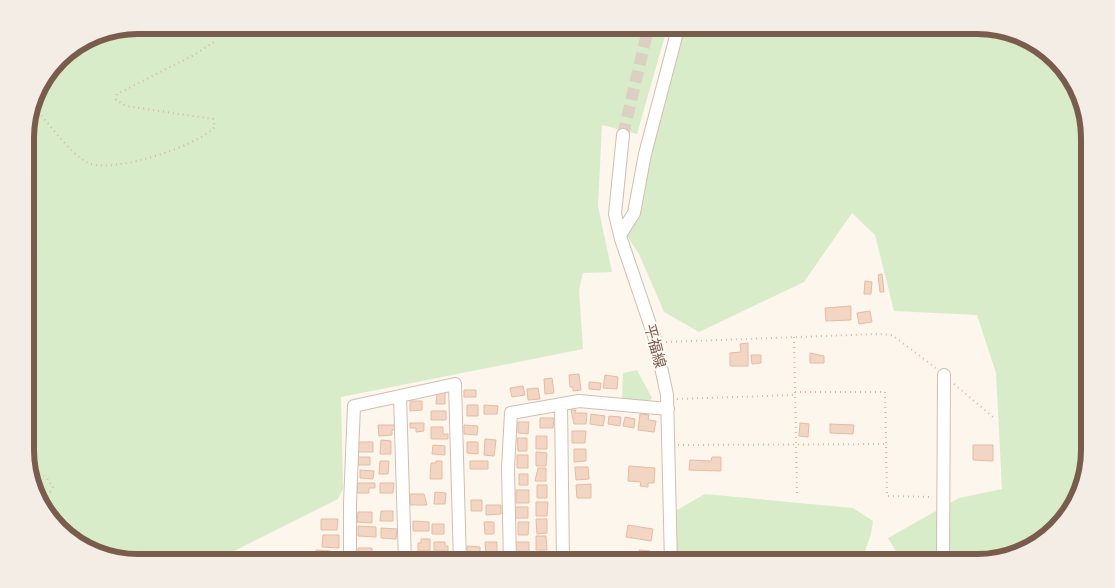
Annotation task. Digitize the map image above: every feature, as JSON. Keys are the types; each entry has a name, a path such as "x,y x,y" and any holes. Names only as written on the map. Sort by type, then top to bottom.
{"street":[{"path":"620,235 634,213 645,154 677,34"},
{"name":"平福線","path":"623,135 615,214 620,235 656,342 667,404 670,554"},
{"path":"943,554 944,375"},
{"path":"350,554 354,406 455,384 460,554"},
{"path":"400,396 405,554"},
{"path":"510,554 508,468 511,413 579,400 667,404"},
{"path":"561,404 563,554"}],"path":[{"path":"37,110 76,154 90,163 104,165 137,162 183,147 206,136 215,127 213,119 126,106 116,100 117,94 217,40"},
{"path":"656,342 794,336 877,334 892,336 944,375 993,417"},
{"path":"794,336 797,494"},
{"path":"667,404 795,393 885,392 887,496 942,497"},
{"path":"668,444 886,444"},
{"path":"36,472 46,477 53,487 50,492 44,494"}],"green space":[{"path":"138,34 665,34 637,134 602,125 598,206 612,272 583,273 579,290 583,349 341,397 343,489 338,499 228,554 138,554 111,551 80,537 55,514 37,477 34,450 34,131 37,111 44,92 55,74 74,55 104,39"},
{"path":"679,34 984,34 1011,39 1035,51 1060,74 1067,86 1078,111 1081,138 1081,450 1078,477 1064,508 1035,537 1011,549 984,554 898,554 888,538 959,498 1002,489 996,373 977,315 894,311 875,235 852,213 804,282 699,332 664,312 639,254 625,233 637,213"},
{"path":"637,370 652,398 648,403 622,400 623,373"},
{"path":"705,494 853,508 873,521 864,554 676,554 677,510"}],"building":[{"path":"882,274 884,292 880,292 878,275"},
{"path":"865,281 872,282 871,294 864,294"},
{"path":"851,306 851,320 826,321 825,308"},
{"path":"870,311 872,322 859,324 857,313"},
{"path":"748,343 748,366 730,366 730,353 741,352 740,344"},
{"path":"810,353 824,356 824,363 810,363"},
{"path":"751,355 761,355 761,363 752,364"},
{"path":"579,374 581,390 573,391 573,387 570,387 569,375"},
{"path":"605,375 618,377 617,389 603,388"},
{"path":"552,378 554,393 545,394 544,379"},
{"path":"589,382 601,383 600,390 589,389"},
{"path":"523,386 525,395 512,397 510,388"},
{"path":"538,388 540,399 528,400 527,389"},
{"path":"464,390 476,390 476,397 464,397"},
{"path":"437,392 445,392 445,404 436,404"},
{"path":"410,401 422,401 422,410 410,411"},
{"path":"467,405 478,405 478,416 467,416"},
{"path":"484,405 498,406 497,414 484,414"},
{"path":"571,410 576,410 575,413 587,413 586,424 574,424"},
{"path":"431,411 446,411 446,420 431,420"},
{"path":"591,414 605,416 603,426 590,424"},
{"path":"640,414 649,415 648,420 656,421 654,432 638,430"},
{"path":"609,416 621,417 620,426 608,424"},
{"path":"625,417 635,419 634,428 623,426"},
{"path":"540,418 554,418 553,428 540,428"},
{"path":"518,422 529,422 528,434 518,433"},
{"path":"410,423 424,423 424,431 416,432 416,428 410,428"},
{"path":"800,423 809,424 808,437 799,436"},
{"path":"830,424 854,425 853,434 830,433"},
{"path":"378,425 395,425 396,430 392,430 392,435 379,436"},
{"path":"464,425 478,426 477,435 464,434"},
{"path":"431,427 443,427 443,434 448,434 448,439 431,439"},
{"path":"572,431 586,431 585,443 572,443"},
{"path":"536,436 547,436 547,449 536,449"},
{"path":"517,438 527,438 527,451 518,451"},
{"path":"485,439 496,440 494,456 484,455"},
{"path":"381,440 391,441 391,454 380,454"},
{"path":"357,442 373,442 373,452 357,452"},
{"path":"467,442 478,442 478,454 467,453"},
{"path":"433,445 445,446 445,455 432,454"},
{"path":"973,445 993,445 993,461 973,460"},
{"path":"574,449 586,449 586,461 574,462"},
{"path":"536,452 547,453 546,466 536,466"},
{"path":"517,455 528,455 528,468 517,468"},
{"path":"358,457 370,457 370,465 358,465"},
{"path":"712,457 721,457 721,471 689,470 690,460 711,461"},
{"path":"380,461 389,461 388,474 379,474"},
{"path":"436,461 442,461 442,479 430,479 431,463 436,463"},
{"path":"470,461 488,461 488,469 470,469"},
{"path":"629,466 655,468 654,483 648,483 648,487 640,486 641,482 628,481"},
{"path":"575,467 588,467 589,479 576,480"},
{"path":"538,468 546,468 546,481 535,481"},
{"path":"360,470 374,471 373,479 360,478"},
{"path":"519,474 528,474 528,485 519,485"},
{"path":"358,483 375,483 375,488 369,488 369,493 357,493"},
{"path":"380,483 394,483 393,493 380,493"},
{"path":"591,484 591,498 577,498 576,485"},
{"path":"537,485 547,485 547,498 537,498"},
{"path":"516,490 529,490 529,503 516,503"},
{"path":"435,492 446,493 445,504 434,504"},
{"path":"410,494 424,494 427,505 410,505"},
{"path":"471,500 482,500 482,511 471,511"},
{"path":"536,502 548,502 547,516 536,516"},
{"path":"486,505 501,505 501,514 486,515"},
{"path":"515,507 528,507 528,518 515,518"},
{"path":"381,511 393,511 393,521 380,521"},
{"path":"358,512 372,512 372,523 357,522"},
{"path":"321,519 338,519 337,530 321,530"},
{"path":"536,519 547,519 547,533 537,534"},
{"path":"413,521 429,522 429,531 413,531"},
{"path":"484,522 494,522 494,534 485,534"},
{"path":"518,522 529,522 528,535 518,535"},
{"path":"432,524 444,524 444,534 432,534"},
{"path":"628,525 653,529 651,541 626,537"},
{"path":"358,526 376,527 376,537 358,536"},
{"path":"381,528 397,529 396,539 381,538"},
{"path":"323,535 339,535 339,548 322,547"},
{"path":"536,536 546,536 547,550 536,550"},
{"path":"421,539 430,539 430,551 418,551 418,543 421,543"},
{"path":"434,542 445,542 445,546 448,546 448,551 434,551"},
{"path":"485,542 497,542 497,554 486,554"},
{"path":"514,542 529,542 529,552 514,552"},
{"path":"467,546 480,547 480,554 467,554"},
{"path":"358,548 372,548 372,554 358,554"},
{"path":"316,550 331,551 331,554 316,554"},
{"path":"639,550 650,551 650,554 639,554"},
{"path":"538,552 549,552 549,554 538,554"},
{"path":"574,552 587,553 587,554 574,554"}],"tunnel":[{"path":"623,135 647,34"}]}
